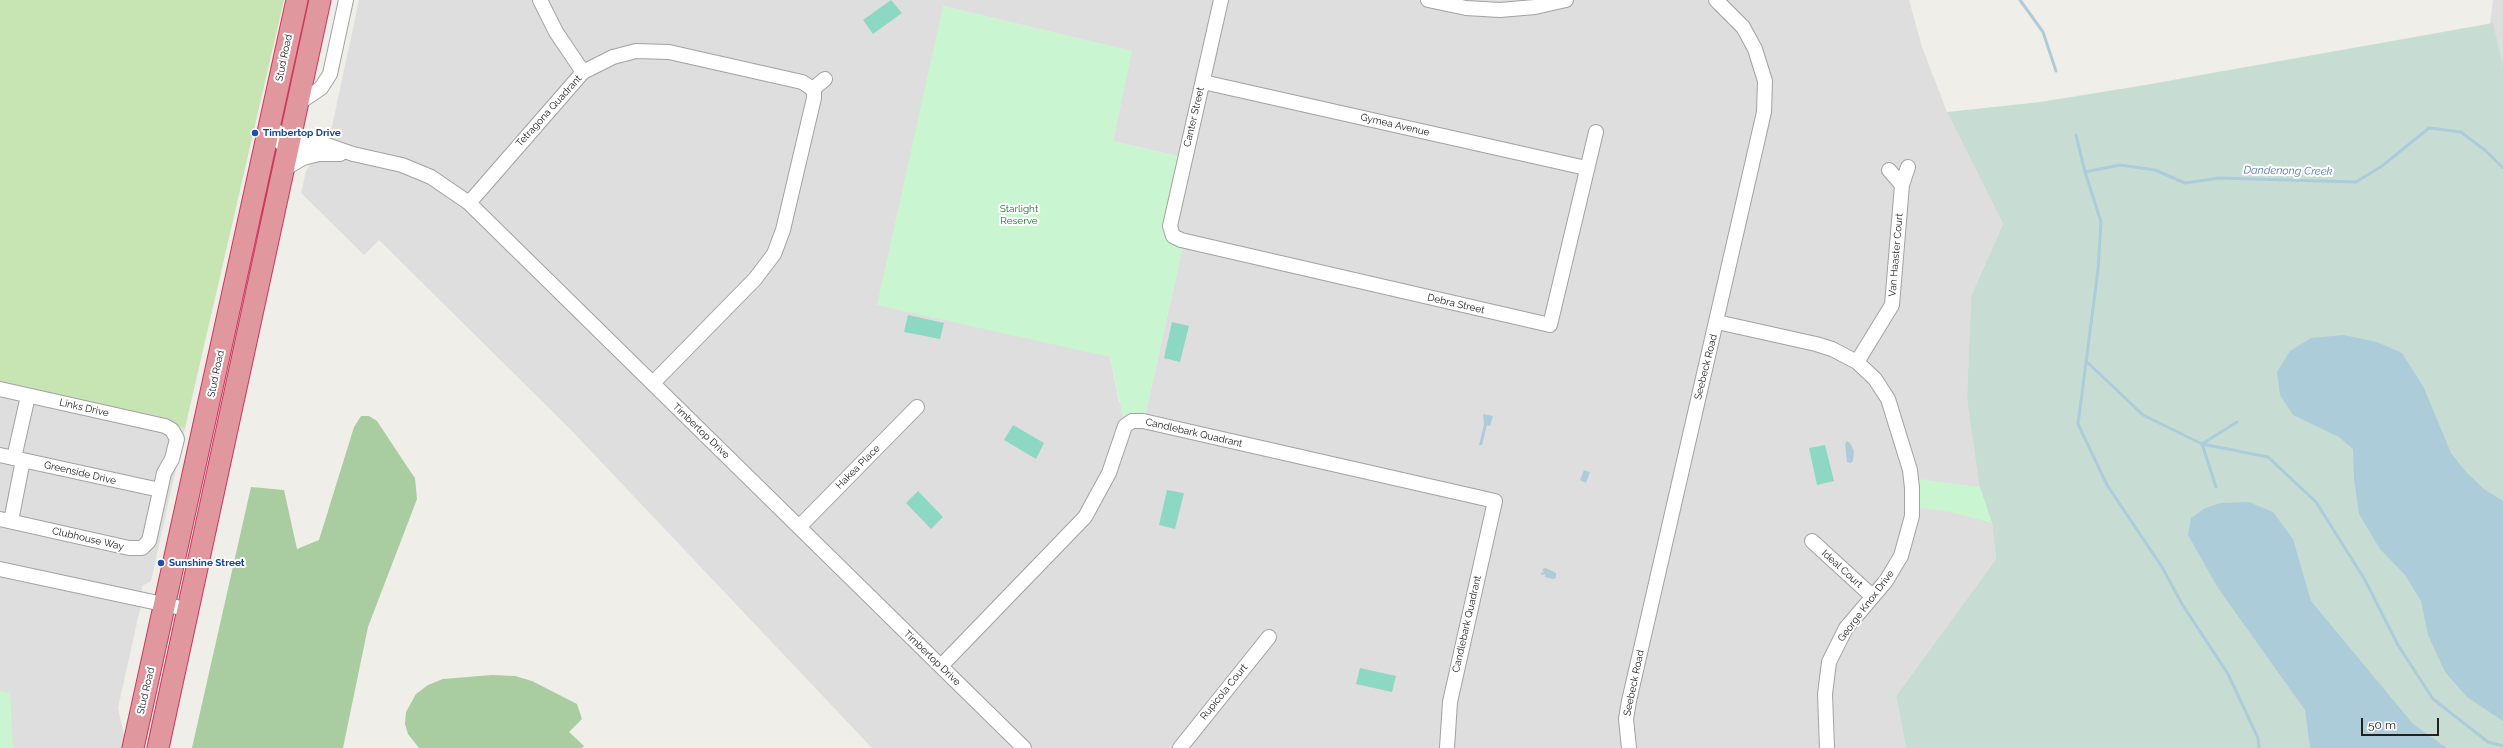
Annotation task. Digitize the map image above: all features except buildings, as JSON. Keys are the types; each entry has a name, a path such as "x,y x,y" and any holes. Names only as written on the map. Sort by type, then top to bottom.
{"highway":[{"name":"Stud Road","path":"133,748 297,0"},
{"path":"158,748 186,609 320,0"}],"street":[{"path":"298,103 321,88 330,74 346,0"},
{"path":"540,0 556,32 583,72"},
{"name":"Canter Street","path":"1171,234 1170,222 1221,0"},
{"path":"1428,0 1466,8 1500,10 1535,7 1566,0"},
{"name":"Seebeck Road","path":"1629,748 1626,719 1629,701 1718,322 1762,124 1765,91 1763,72 1750,38 1736,19 1716,0"},
{"name":"Tetragona Quadrant","path":"469,203 583,72 621,55 652,51 669,52 802,82 813,89"},
{"path":"653,383 755,279 774,254 785,222 814,98 813,89 825,80"},
{"name":"Gymea Avenue","path":"1203,82 1586,168"},
{"name":"Debra Street","path":"1171,234 1181,240 1550,325 1586,168 1596,132"},
{"name":"Timbertop Drive","path":"267,135 412,169 442,183 469,203 1024,748"},
{"name":"Timbertop Drive","path":"290,140 319,154 353,154"},
{"path":"283,170 303,158 319,154"},
{"name":"Van Haaster Court","path":"1856,362 1892,305 1902,185 1908,167"},
{"path":"1889,170 1902,185"},
{"name":"George Knox Drive","path":"1718,322 1816,344 1832,349 1856,362 1875,379 1888,400 1907,460 1912,488 1912,516 1904,546 1892,572 1843,632 1829,662 1825,694 1827,748"},
{"name":"Links Drive","path":"0,389 169,428"},
{"path":"6,520 19,459 28,396"},
{"name":"Hakea Place","path":"799,527 917,407"},
{"name":"Candlebark Quadrant","path":"941,666 1085,517 1109,473 1124,428 1132,421 1147,422 1500,499 1448,711 1447,748"},
{"name":"Clubhouse Way","path":"6,520 129,548 139,548 149,541 164,473 172,459 176,443 175,433 169,428"},
{"name":"Greenside Drive","path":"0,455 160,490"},
{"name":"Ideal Court","path":"1812,541 1872,596"},
{"path":"0,569 186,609"},
{"name":"Rupicola Court","path":"1180,748 1269,637"}],"shaded area":[{"path":"359,0 1909,0 1922,47 1947,112 2003,224 1971,296 1967,398 1992,523 1996,559 1896,696 1906,748 872,748 570,429 379,240 364,255 301,193 306,171 331,131","holes":["943,6 1131,51 1113,141 1185,158 1175,238 1184,241 1144,421 1119,402 1110,357"]},
{"path":"2493,0 2503,0 2503,71 2490,23"},
{"path":"0,386 185,428 151,581 142,586 142,600 118,708 127,748 0,748"}],"green space":[{"path":"0,0 284,0 185,428 0,386"},
{"path":"891,0 902,13 873,34 863,20"},
{"name":"Starlight Reserve","path":"943,6 1132,51 1113,141 1185,158 1170,226 1184,241 1144,421 1125,426 1110,357 877,305"},
{"path":"2493,23 2503,67 2503,748 1906,748 1896,696 1996,559 1992,523 1980,489 1967,398 1971,296 2003,224 1947,112 2040,102 2145,85"},
{"path":"908,315 944,323 940,339 904,332"},
{"path":"1172,322 1189,326 1180,362 1164,358"},
{"path":"361,416 369,416 377,421 415,478 417,499 368,627 343,748 192,748 251,487 284,490 297,549 319,540 354,427"},
{"path":"1013,425 1044,443 1036,459 1004,440"},
{"path":"1825,445 1834,481 1817,485 1809,448"},
{"path":"1911,478 1980,487 1992,523 1951,512 1913,507"},
{"path":"1167,490 1184,493 1175,529 1159,525"},
{"path":"918,491 943,517 931,529 906,503"},
{"path":"1360,668 1396,676 1392,692 1356,684"},
{"path":"492,675 515,676 532,681 577,704 582,719 569,732 584,746 582,748 419,748 408,734 405,724 406,712 416,694 428,685 443,679"},
{"path":"0,691 10,693 13,748 0,748"}],"water":[{"path":"2344,335 2377,342 2402,353 2424,388 2451,453 2466,472 2484,489 2503,501 2503,721 2467,697 2445,672 2428,635 2421,601 2405,575 2380,549 2359,514 2354,479 2353,449 2339,437 2293,415 2280,395 2277,372 2290,351 2311,338"},
{"path":"1483,414 1493,416 1490,426 1487,425 1482,445 1479,445 1484,425"},
{"path":"1847,441 1850,443 1854,451 1853,461 1851,463 1847,462 1845,444"},
{"path":"1584,470 1590,472 1586,483 1580,480"},
{"path":"2249,502 2273,512 2293,539 2311,601 2413,724 2447,748 2310,748 2305,710 2218,588 2188,535 2191,518 2205,508 2221,503"},
{"path":"1546,568 1556,573 1556,578 1553,579 1545,577 1545,574 1541,575 1541,573 1544,572 1542,569"}],"waterway":[{"name":"Dandenong Creek","path":"2020,0 2043,32 2056,71"},
{"name":"Dandenong Creek","path":"2076,135 2085,172 2120,165 2155,170 2185,183 2219,178 2356,182 2382,166 2429,128 2461,132 2486,151 2503,168"},
{"path":"2085,172 2101,222 2098,270 2078,424 2107,485 2162,567 2182,604 2228,674 2258,738 2259,748"},
{"path":"2086,361 2143,415 2202,444 2268,457 2316,502 2365,580 2398,645 2433,699 2488,742 2503,746"},
{"path":"2216,487 2202,444 2237,422"}],"place":[{"name":"Timbertop Drive","path":"255,133"},
{"name":"Sunshine Street","path":"161,563"}]}
